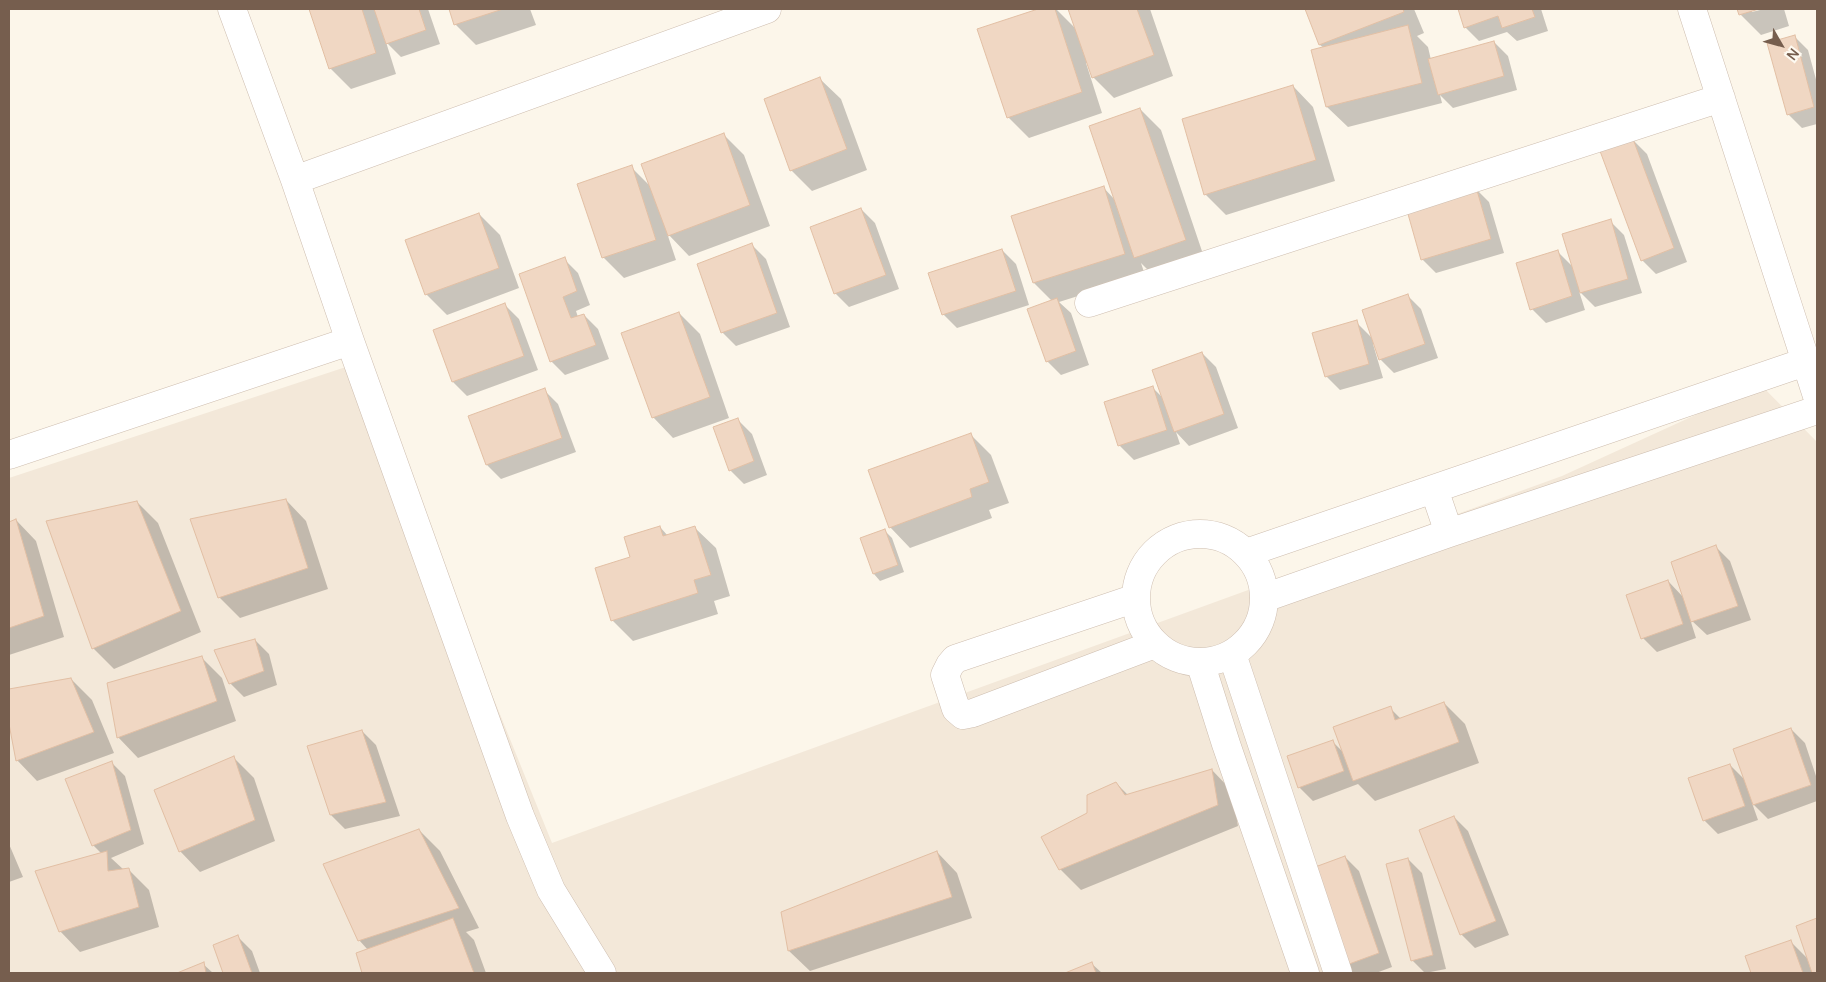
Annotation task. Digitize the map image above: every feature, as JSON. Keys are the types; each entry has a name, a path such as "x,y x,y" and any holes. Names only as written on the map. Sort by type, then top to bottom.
{"street":[{"path":"232,9 295,180 350,340 520,816 551,890 602,973"},
{"path":"295,180 767,9"},
{"path":"1692,9 1817,396"},
{"path":"1089,303 1721,98"},
{"path":"9,456 350,340"},
{"path":"1246,553 1805,362"},
{"path":"1264,598 1449,533 1817,410"},
{"path":"1434,489 1449,533"},
{"path":"1201,534 1233,543 1246,553 1256,566 1262,581 1264,598 1262,615 1256,630 1245,644 1232,654 1217,660 1200,662 1184,660 1168,654 1155,644 1145,630 1139,615 1136,598 1139,582 1146,566 1155,553 1169,543 1184,536 1201,534"},
{"path":"1136,598 955,659 945,675 956,709 963,714 973,713 1155,644"},
{"path":"1232,654 1338,973"},
{"path":"1200,662 1226,744 1305,973"},
{"path":"1226,744 1259,734"}],"shaded area":[{"path":"358,363 552,843 1562,476 1761,385 1817,442 1817,973 9,973 9,478"}],"building":[{"path":"309,9 362,9 376,53 329,69"},
{"path":"374,9 419,9 426,30 386,44"},
{"path":"449,9 503,9 454,25"},
{"path":"1038,9 1055,9 1082,92 1007,118 977,29"},
{"path":"1068,9 1137,9 1154,55 1092,78"},
{"path":"1305,9 1403,9 1404,12 1319,45"},
{"path":"1458,9 1532,9 1535,17 1502,28 1498,16 1464,28"},
{"path":"1737,9 1759,9 1739,15"},
{"path":"1408,25 1422,83 1326,107 1311,50"},
{"path":"1795,35 1814,107 1787,115 1767,43"},
{"path":"1494,41 1504,76 1438,95 1428,59"},
{"path":"820,77 847,149 790,171 764,99"},
{"path":"1293,85 1316,160 1204,195 1182,119"},
{"path":"1140,108 1186,240 1134,258 1089,126"},
{"path":"724,133 750,205 668,236 641,164"},
{"path":"1633,139 1674,248 1641,261 1600,151"},
{"path":"632,165 656,240 602,258 577,184"},
{"path":"1104,186 1125,254 1033,283 1011,216"},
{"path":"1476,187 1491,239 1421,260 1406,207"},
{"path":"861,208 886,275 834,294 810,227"},
{"path":"479,213 499,268 425,295 405,240"},
{"path":"1611,219 1628,279 1580,293 1562,234"},
{"path":"752,243 777,313 721,333 697,264"},
{"path":"1002,249 1016,291 942,315 928,273"},
{"path":"1558,250 1572,296 1530,310 1516,263"},
{"path":"565,257 577,291 563,297 571,318 584,314 596,345 550,362 519,274"},
{"path":"1408,294 1425,344 1379,360 1362,310"},
{"path":"1057,298 1076,351 1046,362 1027,309"},
{"path":"505,303 524,356 452,382 433,330"},
{"path":"679,312 710,397 652,418 621,333"},
{"path":"1357,320 1369,364 1325,377 1312,333"},
{"path":"1202,352 1224,414 1174,432 1152,370"},
{"path":"1153,386 1167,430 1118,446 1104,402"},
{"path":"545,388 562,438 486,465 468,416"},
{"path":"738,418 754,461 729,471 713,427"},
{"path":"971,433 989,482 970,489 972,497 889,528 868,470"},
{"path":"286,499 308,568 218,598 190,519"},
{"path":"137,501 181,611 92,649 46,521"},
{"path":"16,519 44,616 9,628 9,522"},
{"path":"660,526 663,536 695,526 711,575 694,580 698,593 611,621 595,568 630,557 624,537"},
{"path":"885,529 898,565 873,574 860,538"},
{"path":"1716,545 1738,606 1691,622 1671,562"},
{"path":"1668,580 1683,624 1641,639 1626,595"},
{"path":"255,639 264,671 229,684 214,650"},
{"path":"202,656 217,701 117,738 107,683"},
{"path":"71,678 94,732 16,761 9,724 9,689"},
{"path":"1444,702 1459,742 1353,781 1333,727 1391,706 1395,720"},
{"path":"1791,728 1811,785 1753,805 1733,749"},
{"path":"362,730 386,802 330,815 307,746"},
{"path":"1333,740 1344,771 1298,788 1287,756"},
{"path":"234,756 255,820 179,852 154,790"},
{"path":"112,761 131,830 92,846 65,779"},
{"path":"1730,764 1745,806 1703,821 1688,778"},
{"path":"1212,769 1218,805 1059,870 1041,837 1087,813 1087,795 1116,782 1125,795"},
{"path":"1454,816 1496,921 1460,935 1419,830"},
{"path":"419,829 459,908 358,941 323,864"},
{"path":"107,851 108,871 129,868 139,907 59,932 35,871"},
{"path":"937,851 952,897 788,951 781,912"},
{"path":"1345,856 1379,953 1341,967 1307,870"},
{"path":"1408,858 1433,955 1411,961 1386,864"},
{"path":"453,918 474,973 362,973 356,953"},
{"path":"1817,918 1817,973 1812,973 1796,926"},
{"path":"238,935 252,973 223,973 213,945"},
{"path":"1791,940 1803,973 1751,973 1745,956"},
{"path":"204,962 206,973 177,973"},
{"path":"1092,962 1096,973 1065,973"}]}
